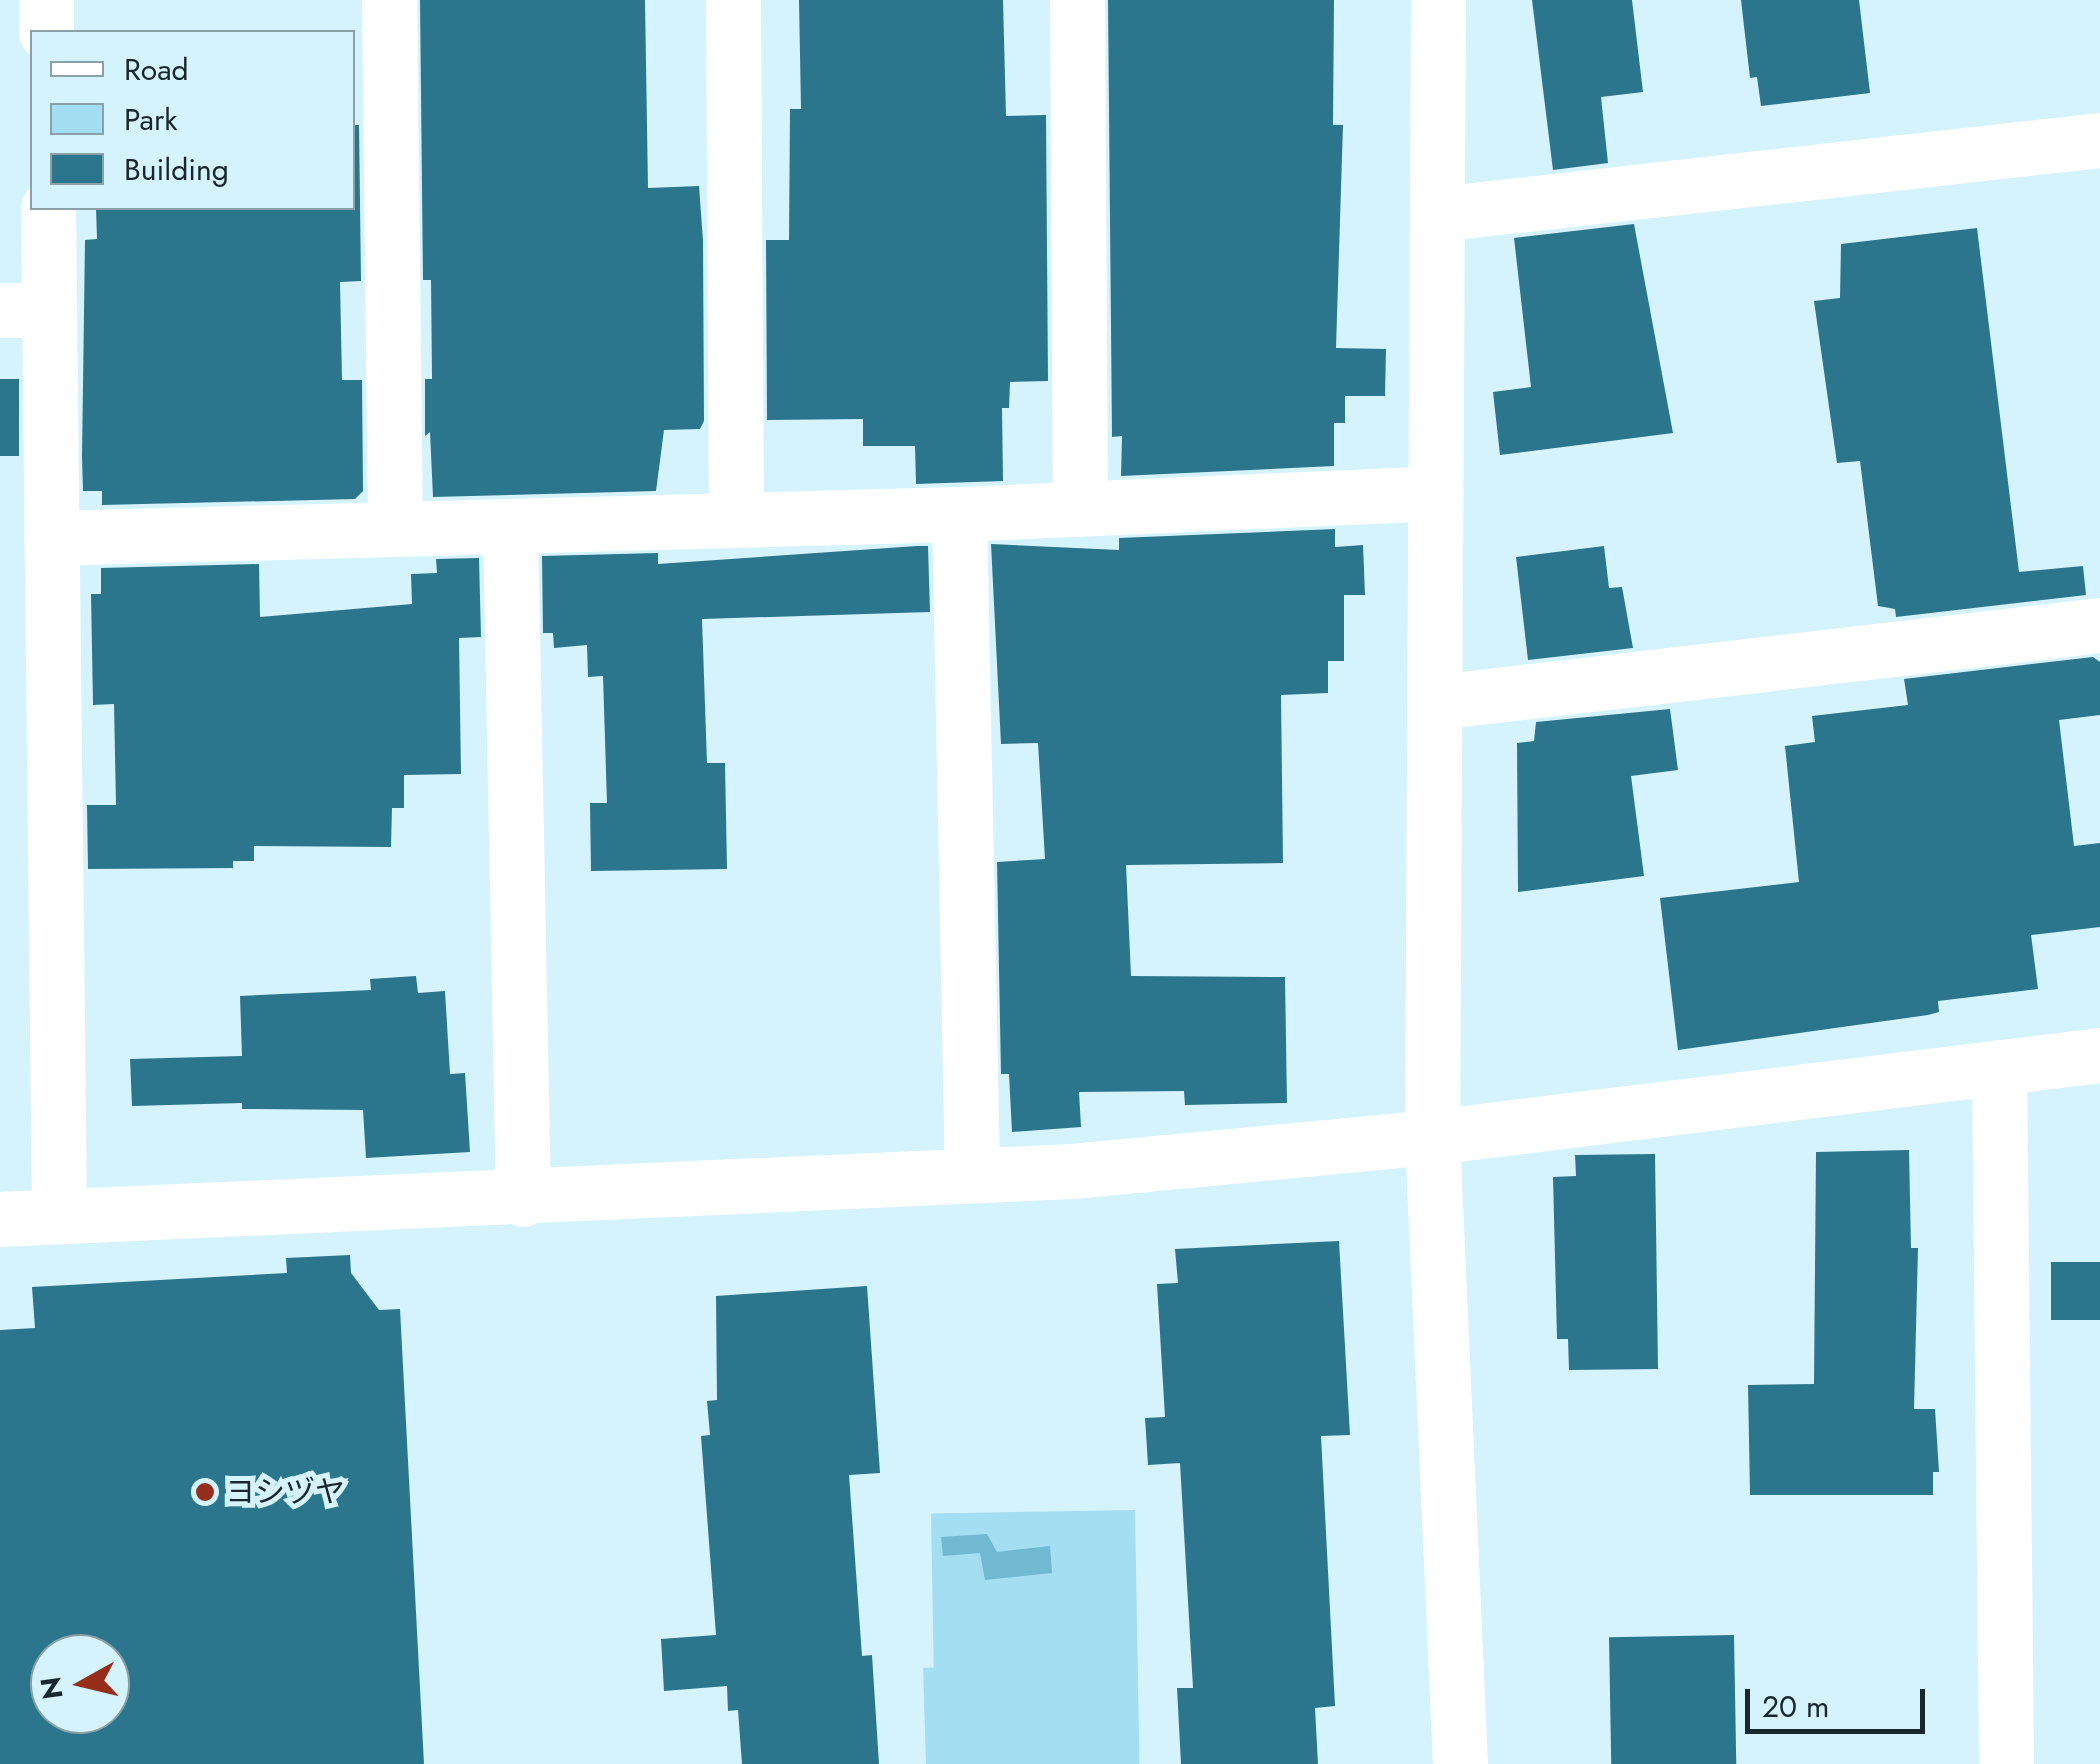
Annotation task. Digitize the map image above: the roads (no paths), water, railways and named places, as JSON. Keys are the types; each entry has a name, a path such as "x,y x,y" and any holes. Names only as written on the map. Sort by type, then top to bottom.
{"street":[{"path":"46,0 46,30"},
{"path":"389,0 395,528"},
{"path":"732,0 736,518"},
{"path":"1076,0 1080,508"},
{"path":"1438,0 1432,1137 1460,1764"},
{"path":"1436,214 2100,140"},
{"path":"48,210 25,310 51,538 59,1216"},
{"path":"51,538 960,514 1436,493"},
{"path":"960,514 972,1175"},
{"path":"510,526 523,1198"},
{"path":"1436,702 2100,625"},
{"path":"0,1218 523,1198 972,1175 1432,1137 2100,1055"},
{"path":"1999,1067 2006,1764"}],"place":[{"name":"ヨシヅヤ","path":"205,1492"}]}
